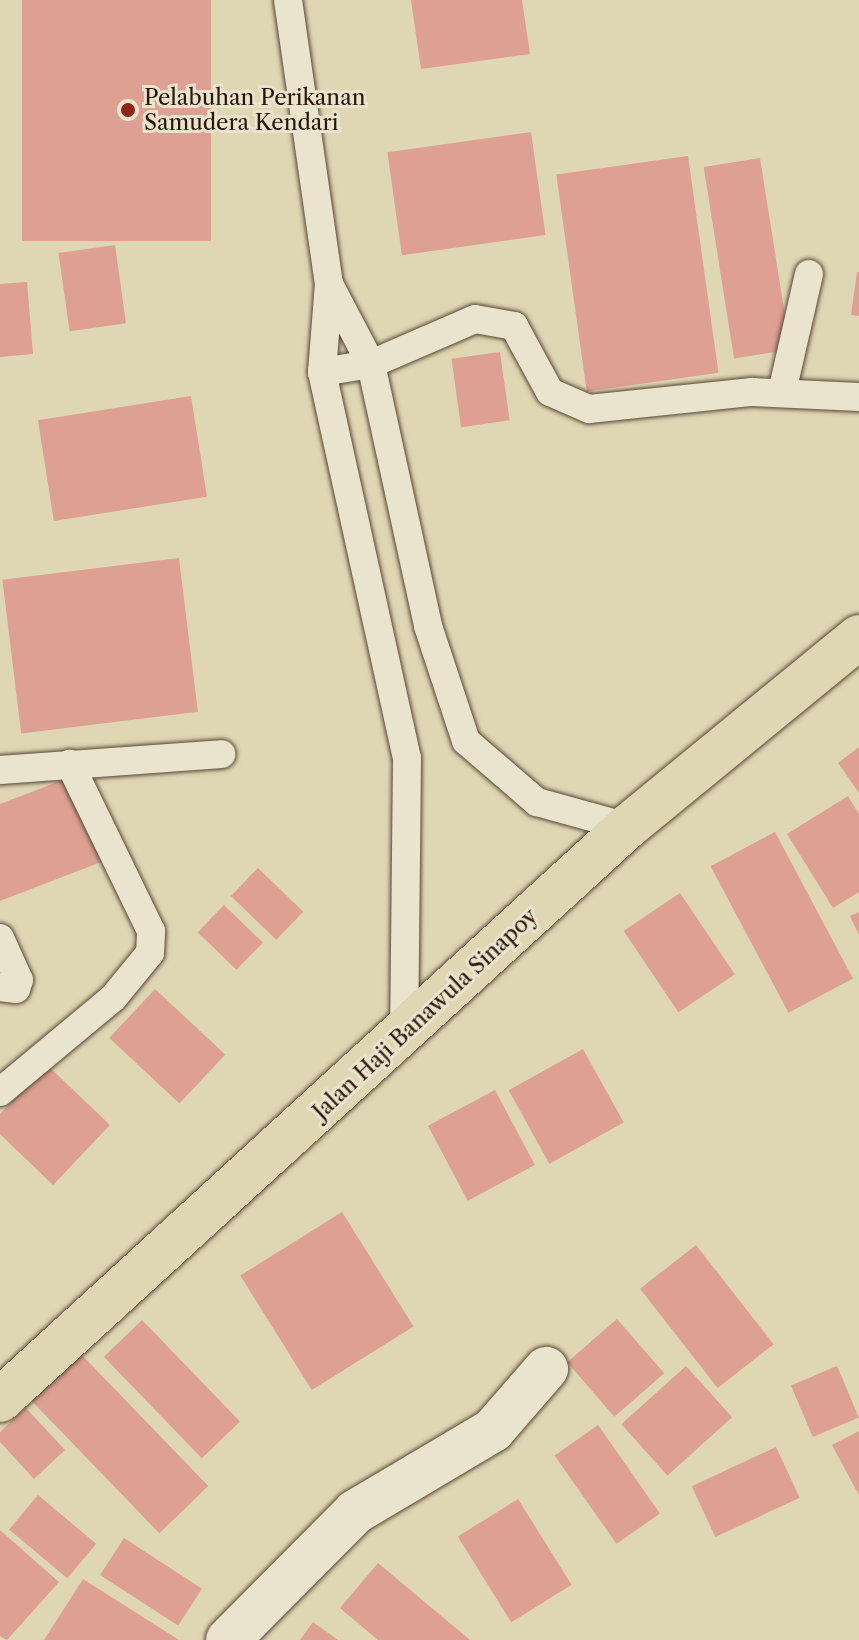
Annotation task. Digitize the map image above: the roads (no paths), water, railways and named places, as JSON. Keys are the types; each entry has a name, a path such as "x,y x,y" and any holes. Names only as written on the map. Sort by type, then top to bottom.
{"highway":[{"name":"Jalan Haji Banawula Sinapoy","path":"0,1400 627,827 859,637"}],"street":[{"path":"228,1640 334,1529 493,1430 546,1369"}],"lane":[{"path":"288,0 329,283 322,372 407,758 404,1032"},
{"path":"782,392 809,274"},
{"path":"329,283 371,364 428,626 466,741 537,802 627,827"},
{"path":"322,372 371,364 475,319 514,326 563,403 589,409 782,392 859,397"},
{"path":"0,770 221,754"},
{"path":"0,1092 113,998 150,953 151,931 70,764"},
{"path":"0,938 19,980 16,989 0,987"}],"place":[{"name":"Pelabuhan Perikanan Samudera Kendari","path":"128,110"}]}
